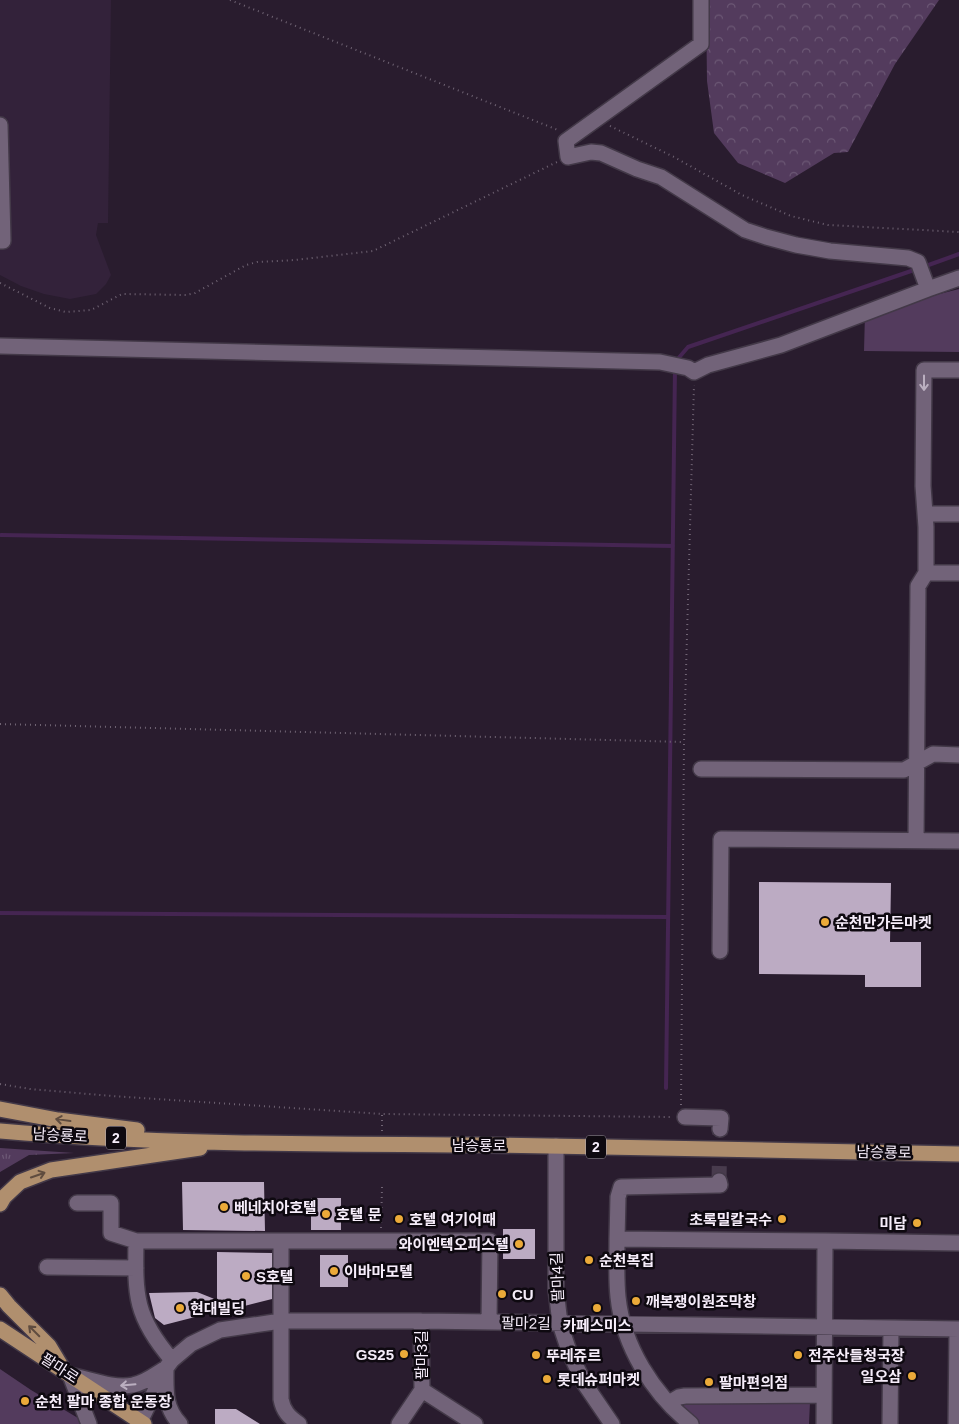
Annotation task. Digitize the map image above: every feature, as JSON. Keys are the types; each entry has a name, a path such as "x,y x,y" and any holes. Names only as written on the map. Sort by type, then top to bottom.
{"main road":[{"path":"0,1109 58,1120 232,1143"},
{"name":"남승룡로","path":"0,1132 232,1143 556,1146 959,1154"},
{"path":"0,1204 20,1182 51,1170 232,1143"},
{"path":"0,1295 48,1346 67,1372"},
{"name":"팔마로","path":"0,1329 141,1423"}],"street":[{"path":"701,0 701,44 566,142 568,157 591,152 601,153 637,170 661,178 745,230 766,237 830,251 908,258 918,262 927,285"},
{"path":"0,125 3,241 0,241"},
{"path":"0,346 669,363 691,370 781,345 927,285 959,278"},
{"path":"916,841 918,586 926,573 923,486 924,370 959,370"},
{"path":"925,508 959,514"},
{"path":"926,573 959,573"},
{"path":"701,769 904,770 933,754 959,755"},
{"path":"720,951 721,839 959,841"},
{"path":"685,1117 721,1118 720,1129"},
{"name":"팔마4길","path":"556,1146 556,1289 560,1324 569,1351 584,1383 612,1424"},
{"path":"691,1424 658,1391 634,1349 623,1323 618,1292 618,1197 621,1187 720,1185 719,1181"},
{"path":"77,1203 111,1203 111,1233 136,1241 490,1240 489,1322"},
{"path":"617,1239 959,1243"},
{"path":"136,1241 136,1288 141,1312 169,1364 168,1402 172,1415 180,1424"},
{"path":"281,1241 282,1406 292,1419 299,1424"},
{"path":"824,1424 826,1241"},
{"path":"47,1267 136,1268"},
{"name":"팔마2길","path":"141,1423 169,1364 191,1344 220,1330 281,1321 623,1323 958,1329"},
{"name":"팔마3길","path":"399,1424 422,1390 421,1321"},
{"path":"890,1424 891,1328"},
{"path":"956,1424 958,1329"},
{"path":"67,1372 110,1384 125,1386 135,1385 169,1364"},
{"path":"67,1372 89,1424"},
{"name":"팔마3길","path":"422,1390 475,1424"},
{"path":"669,1403 679,1397 686,1396 824,1395"}],"path":[{"path":"230,0 561,131 566,142"},
{"path":"596,120 674,157 742,195 791,216 828,225 959,232"},
{"path":"0,284 42,305 66,312 91,310 122,294 186,295 195,293 246,265 257,262 295,260 373,251 568,157"},
{"path":"0,1084 30,1089 121,1097 382,1114 685,1117 680,1102 691,370"},
{"path":"0,724 684,742"},
{"path":"382,1114 382,1131"},
{"path":"381,1241 382,1187"}],"shaded area":[{"path":"0,0 111,0 108,223 98,223 96,235 111,275 106,284 96,294 70,299 44,294 21,286 0,275"}],"green space":[{"path":"706,0 939,0 895,64 848,152 834,153 785,183 738,163 714,133 707,81"},
{"path":"959,289 959,352 864,351 865,313"},
{"path":"0,1148 74,1153 29,1155 0,1172"},
{"name":"순천 팔마 종합 운동장","path":"0,1369 31,1390 88,1424 0,1424"},
{"path":"810,1402 809,1424 696,1424 681,1412 685,1403"}],"building":[{"name":"순천만가든마켓","path":"759,882 891,883 890,942 921,942 921,987 865,987 865,975 759,974"},
{"path":"182,1182 264,1182 265,1231 183,1230"},
{"name":"호텔 문","path":"311,1198 341,1198 341,1230 311,1230"},
{"name":"와이엔텍오피스텔","path":"503,1229 535,1229 535,1259 503,1259"},
{"name":"S호텔","path":"217,1252 272,1253 272,1299 217,1313 217,1303 199,1316 164,1325 155,1318 149,1293 197,1292 217,1300"},
{"name":"이바마모텔","path":"320,1255 348,1255 348,1287 320,1287"},
{"path":"215,1409 236,1409 260,1424 215,1424"}],"waterway":[{"path":"923,267 959,254"},
{"path":"676,361 688,347 917,269"},
{"path":"666,1088 675,368"},
{"path":"1,535 673,546"},
{"path":"0,913 668,917"}],"tunnel":[{"path":"719,1181 720,1129"}],"place":[{"name":"순천만가든마켓","path":"825,922"},
{"name":"베네치아호텔","path":"224,1207"},
{"name":"호텔 문","path":"326,1214"},
{"name":"호텔 여기어때","path":"399,1219"},
{"name":"초록밀칼국수","path":"782,1219"},
{"name":"미담","path":"917,1223"},
{"name":"와이엔텍오피스텔","path":"519,1244"},
{"name":"순천복집","path":"589,1260"},
{"name":"이바마모텔","path":"334,1271"},
{"name":"S호텔","path":"246,1276"},
{"name":"CU","path":"502,1294"},
{"name":"깨복쟁이원조막창","path":"636,1301"},
{"name":"현대빌딩","path":"180,1308"},
{"name":"카페스미스","path":"597,1308"},
{"name":"GS25","path":"404,1354"},
{"name":"뚜레쥬르","path":"536,1355"},
{"name":"전주산들청국장","path":"798,1355"},
{"name":"일오삼","path":"912,1376"},
{"name":"롯데슈퍼마켓","path":"547,1379"},
{"name":"팔마편의점","path":"709,1382"},
{"name":"순천 팔마 종합 운동장","path":"25,1401"}]}
